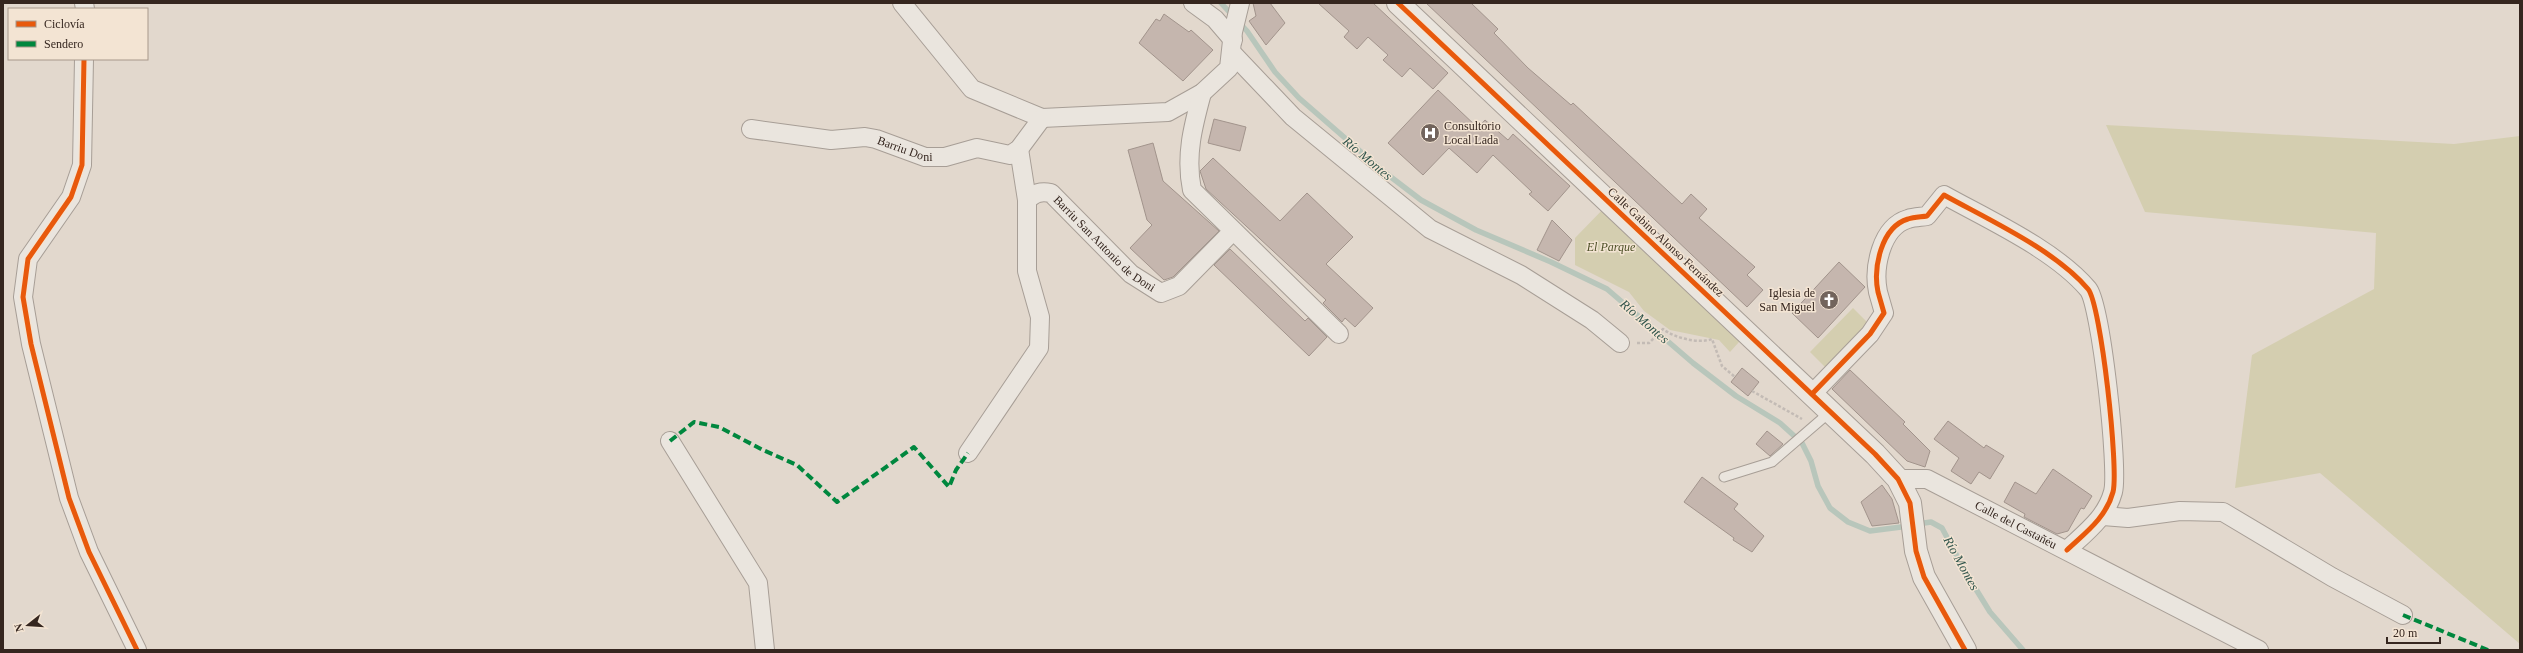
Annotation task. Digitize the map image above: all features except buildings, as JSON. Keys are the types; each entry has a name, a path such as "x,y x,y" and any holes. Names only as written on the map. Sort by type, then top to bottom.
{"street":[{"path":"902,3 972,89 1042,118 1168,112 1202,93 1229,68 1239,6"},
{"path":"1193,3 1215,19 1293,117 1430,229 1521,275 1592,320 1620,343"},
{"name":"Calle Gabino Alonso Fernández","path":"1398,3 1812,394 1822,419 1898,479 1910,503 1916,551 1924,577 1965,650"},
{"path":"84,60 82,165 71,198 28,259 23,297 30,344 69,498 89,552 119,616 137,650"},
{"path":"1202,93 1192,132 1188,169 1192,190 1339,334"},
{"path":"968,453 1039,348 1040,317 1028,271 1027,200 1019,149 1042,118"},
{"name":"Barriu Doni","path":"751,129 831,140 865,137 876,139 925,157 945,157 977,148 1010,155 1019,149"},
{"name":"Barriu San Antonio de Doni","path":"1027,200 1035,193 1042,191 1051,193 1131,274 1161,293 1179,286 1233,231"},
{"path":"1812,394 1870,334 1884,313 1878,290 1878,263 1884,241 1891,231 1907,219 1927,216 1944,195 2052,257 2089,290 2103,352 2114,450 2113,491 2103,516 2067,550"},
{"path":"670,441 758,583 765,650"},
{"name":"Calle del Castañéu","path":"1898,479 1927,479 2259,650"},
{"path":"2103,516 2128,518 2180,512 2223,512 2332,578 2403,615"}],"lane":[{"path":"1724,477 1772,462 1822,419"}],"path":[{"path":"1649,343 1663,329 1670,334 1704,342 1712,339 1722,366 1735,377"},
{"path":"1752,391 1822,419"}],"green space":[{"path":"2106,125 2454,144 2520,136 2520,644 2320,473 2235,488 2252,355 2374,289 2376,233 2145,212"},
{"name":"El Parque","path":"1610,202 1747,333 1730,352 1719,340 1670,330 1644,311 1629,292 1575,265 1575,238"},
{"path":"1853,308 1871,326 1828,370 1810,352"}],"waterway":[{"name":"Río Montes","path":"1221,3 1247,31 1275,72 1299,98 1383,171 1421,200 1476,230 1551,262 1607,289 1693,363 1736,396 1780,423 1802,443 1811,461 1818,486 1830,508 1848,522 1870,531 1909,526"},
{"name":"Río Montes","path":"1917,524 1931,522 1942,528 1966,573 1990,612 2023,650"}],"marked path":[{"path":"670,441 694,422 719,427 763,450 797,465 837,502 914,447 949,487 956,470 968,453"},
{"path":"2403,615 2488,650"}],"cycle path":[{"path":"1398,3 1875,454 1898,479 1910,503 1916,551 1924,577 1965,650"},
{"path":"84,60 82,165 71,197 28,259 23,297 31,344 69,498 89,552 137,650"},
{"path":"1812,394 1870,334 1884,313 1878,292 1878,260 1885,239 1891,230 1899,223 1910,218 1927,216 1944,195 2001,225 2058,261 2088,289 2093,301 2098,324 2108,388 2113,453 2113,492 2110,501 2100,517 2088,531 2067,550"}],"place":[{"name":"Consultorio Local Lada","path":"1430,133"},
{"name":"Iglesia de San Miguel","path":"1829,300"}]}
